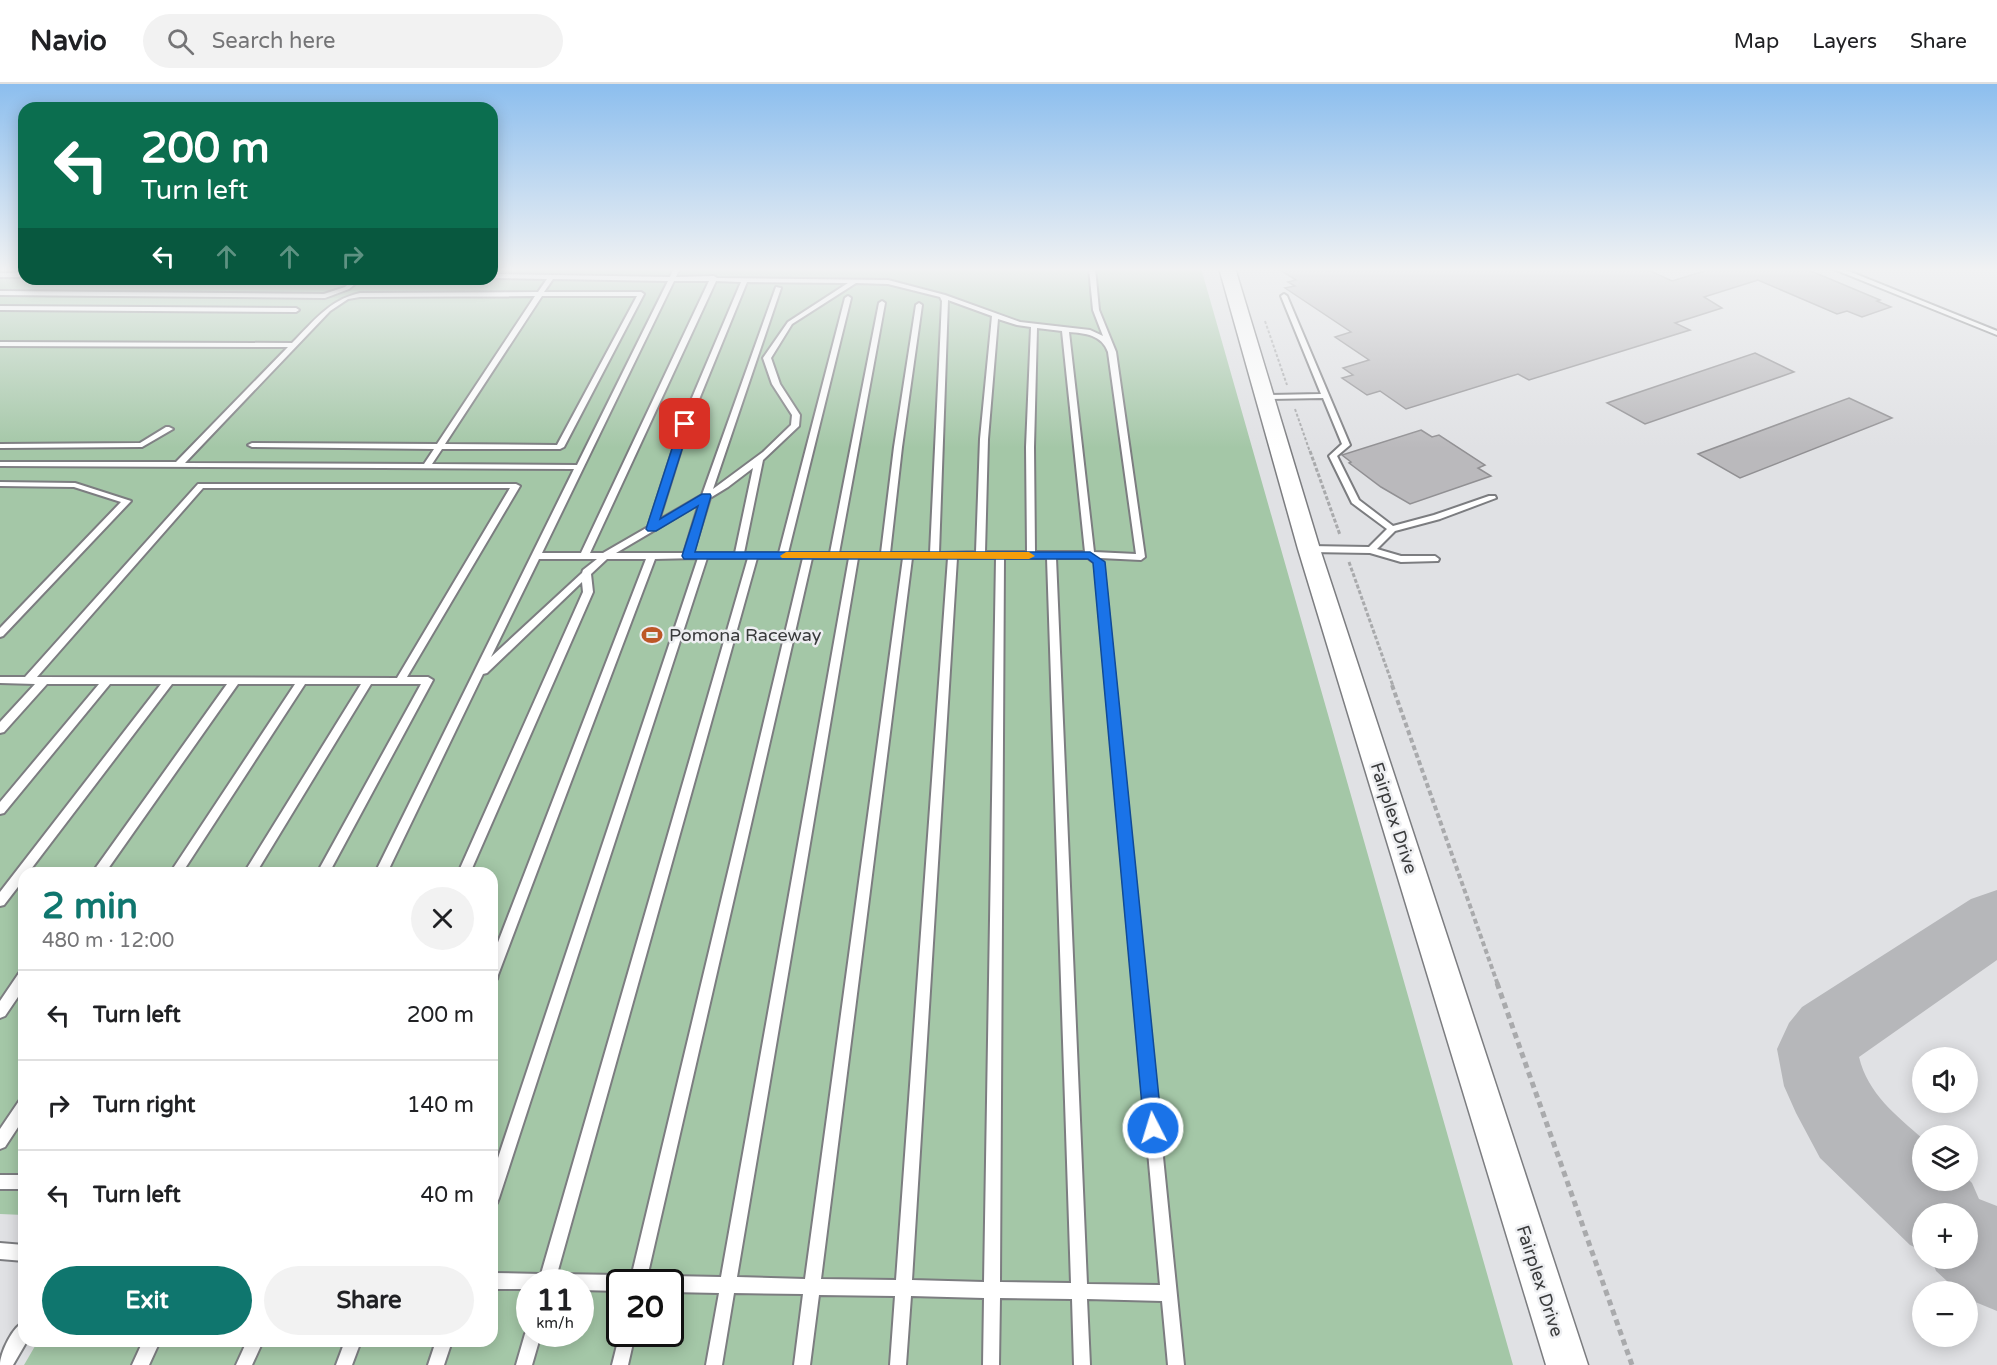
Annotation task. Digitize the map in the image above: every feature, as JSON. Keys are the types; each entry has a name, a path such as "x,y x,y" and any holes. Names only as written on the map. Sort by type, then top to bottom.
{"street":[{"name":"Fairplex Drive","path":"1244,328 1309,549 1567,1365"}],"lane":[{"path":"178,465 311,328"},
{"path":"427,466 518,328"},
{"path":"252,445 560,447 623,328"},
{"path":"384,867 648,328"},
{"path":"584,556 691,328"},
{"path":"652,529 685,424 725,328"},
{"path":"688,556 706,496 764,328"},
{"path":"477,678 605,556 706,496 759,459 795,426 796,416 776,384 767,358 787,328"},
{"path":"783,556 840,328"},
{"path":"834,556 877,328"},
{"path":"885,556 897,447 915,328"},
{"path":"934,556 944,328"},
{"path":"980,556 984,439 994,328"},
{"path":"1031,556 1030,447 1034,328"},
{"path":"1062,328 1090,332 1109,343"},
{"path":"1065,328 1090,555 1099,562 1176,1365"},
{"path":"536,556 1090,555 1141,557 1119,394 1109,343 1103,328"},
{"path":"1297,328 1346,445 1333,456 1355,501 1392,529"},
{"path":"0,344 294,345"},
{"path":"1264,397 1326,396"},
{"path":"0,446 142,445 169,429"},
{"path":"739,556 759,459"},
{"path":"0,464 580,467"},
{"path":"0,484 75,484 127,501 0,633"},
{"path":"28,680 201,486 516,486 400,681"},
{"path":"1371,550 1392,529 1437,518 1492,498"},
{"path":"1309,549 1371,550 1401,560 1435,559"},
{"path":"498,959 651,556"},
{"path":"498,1180 703,556"},
{"path":"551,1269 753,556"},
{"path":"641,1269 808,556"},
{"path":"714,1365 854,556"},
{"path":"802,1365 908,556"},
{"path":"898,1365 953,556"},
{"path":"991,1365 1000,556"},
{"path":"1051,556 1082,1365"},
{"path":"467,867 588,592 586,572"},
{"path":"0,680 428,680 326,867"},
{"path":"0,729 44,680"},
{"path":"0,810 108,680"},
{"path":"26,867 169,681"},
{"path":"102,867 235,681"},
{"path":"180,867 302,681"},
{"path":"254,867 368,681"},
{"path":"0,901 18,878"},
{"path":"0,1012 18,986"},
{"path":"0,1142 18,1115"},
{"path":"0,1182 18,1182"},
{"path":"0,1251 18,1252"},
{"path":"498,1281 516,1281"},
{"path":"684,1284 1169,1293"},
{"path":"4,1365 18,1340"},
{"path":"140,1365 149,1347"},
{"path":"244,1365 252,1347"},
{"path":"344,1365 351,1347"},
{"path":"436,1365 442,1347"},
{"path":"524,1365 529,1347"},
{"path":"620,1365 624,1347"}],"path":[{"path":"1268,328 1632,1365"}],"green space":[{"name":"Pomona Raceway","path":"0,328 1218,328 1513,1365 24,1365 34,1347 498,1347 498,867 18,867 18,1215 0,1214"}],"building":[{"path":"1345,328 1685,328 1690,330 1529,380 1518,374 1406,409 1380,391 1367,395 1342,378 1353,375 1343,368 1369,360 1335,337 1351,332"},
{"path":"1755,353 1794,372 1645,424 1607,403"},
{"path":"1849,398 1892,418 1740,478 1698,454"},
{"path":"1421,430 1432,437 1439,435 1485,465 1478,468 1491,476 1410,504 1381,487 1342,455"}],"taxiway":[{"path":"1929,1203 1850,1129 1825,1086 1817,1049 1830,1032 1997,921"},
{"path":"1978,1248 1997,1265"}],"slow traffic":[{"path":"786,556 1029,556"}],"place":[{"name":"Pomona Raceway","path":"652,635"}],"route":[{"path":"685,424 652,529 706,496 688,556 1090,555 1099,562 1153,1128"}]}
